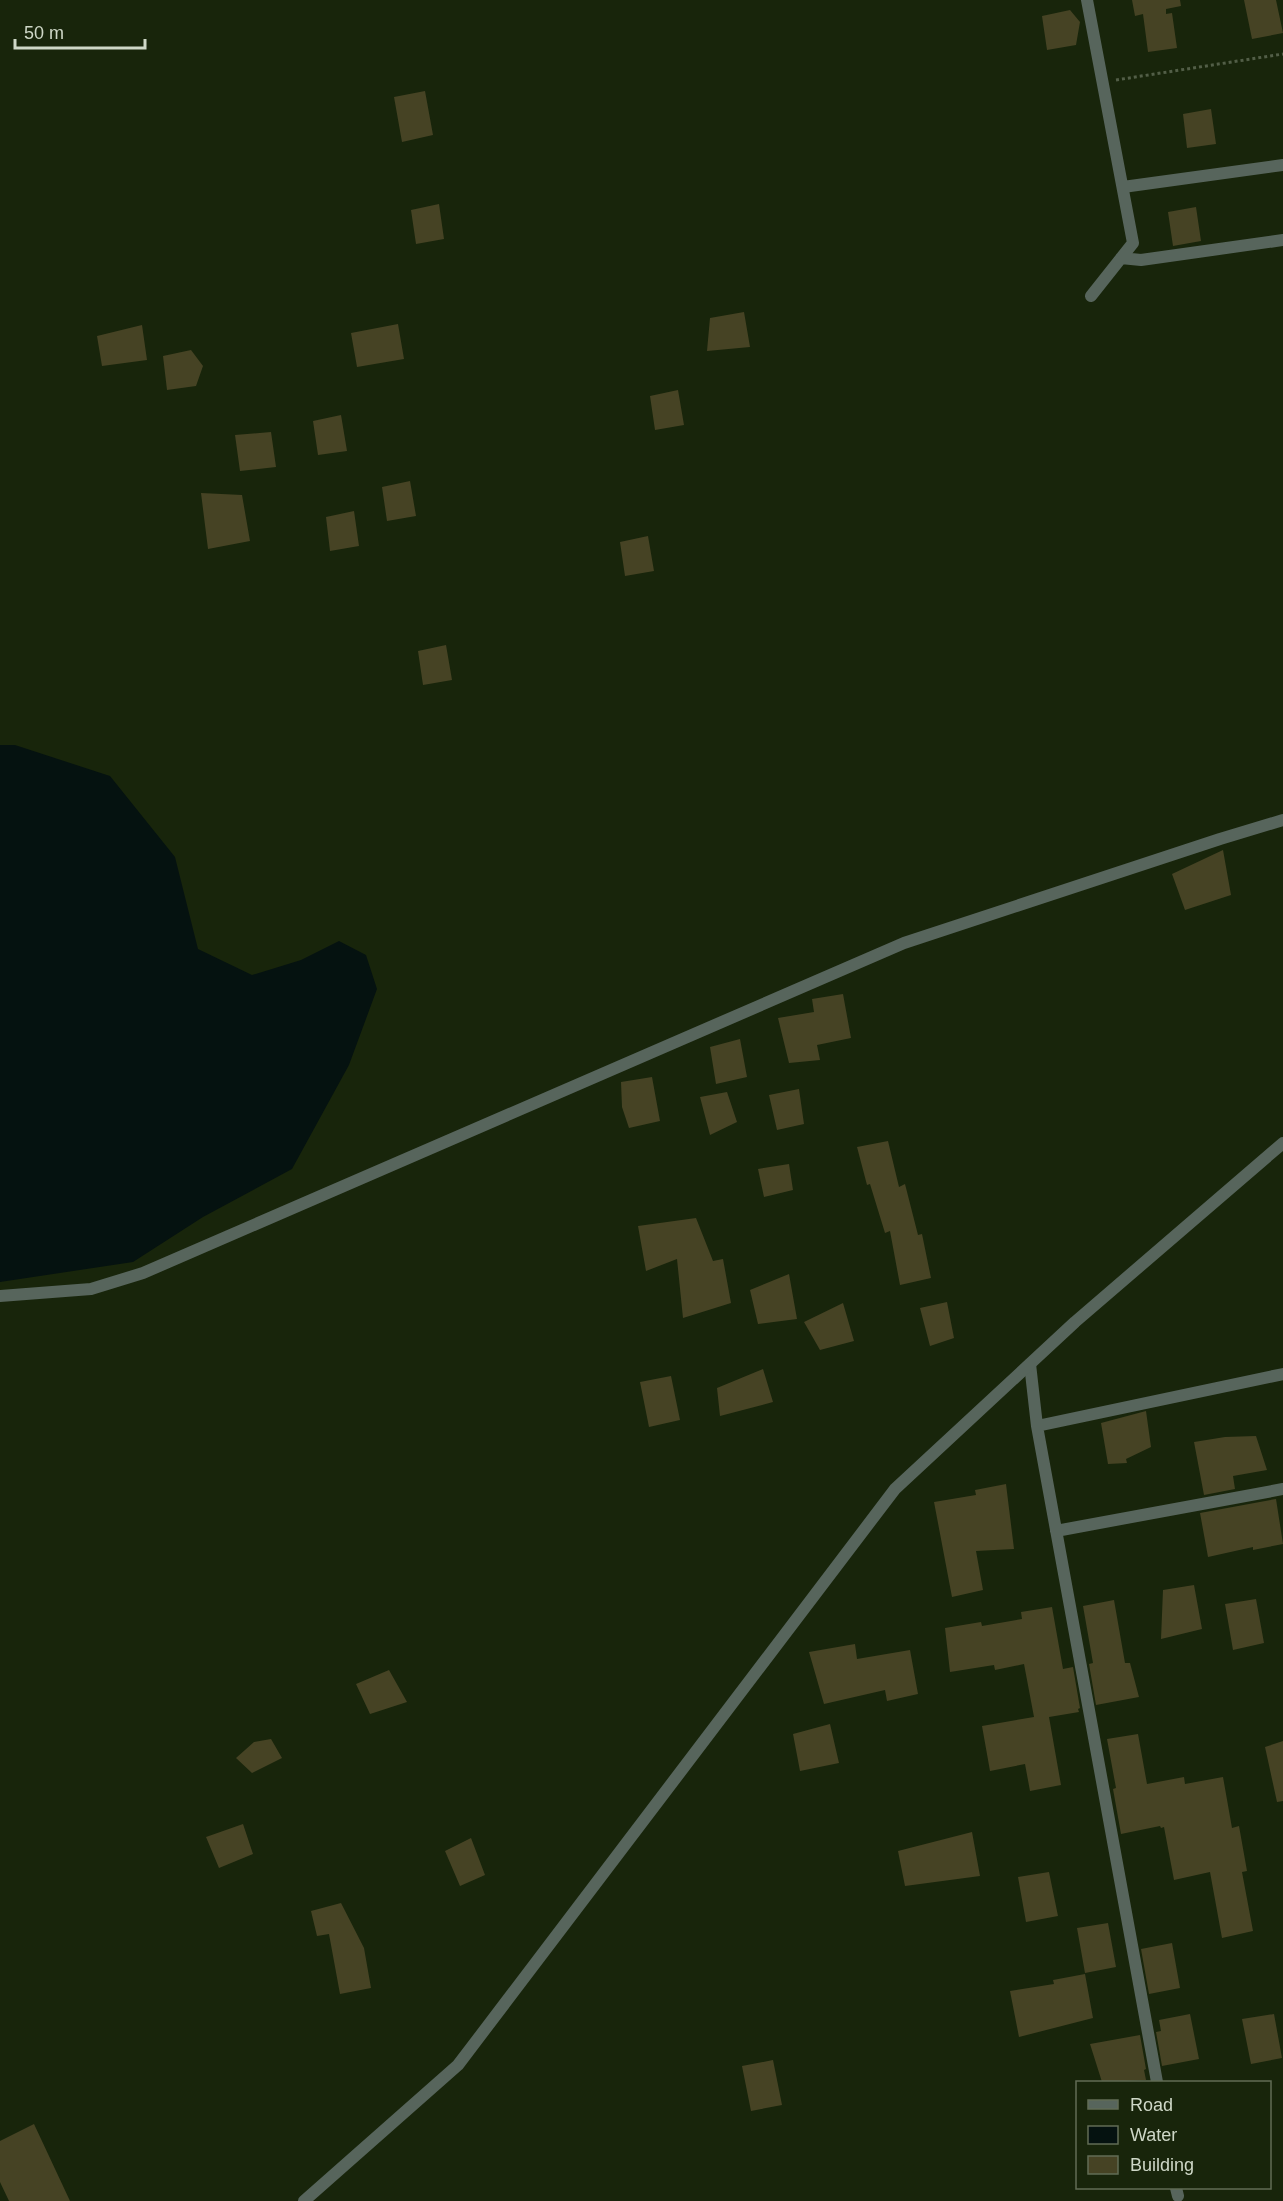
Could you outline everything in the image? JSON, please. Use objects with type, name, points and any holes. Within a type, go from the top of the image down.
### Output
[{"type":"street","points":[[1087,0],[1134,243],[1091,297]]},
{"type":"street","points":[[1123,187],[1283,165]]},
{"type":"street","points":[[1121,258],[1141,260],[1283,240]]},
{"type":"street","points":[[0,1296],[91,1289],[143,1273],[904,943],[1283,820]]},
{"type":"street","points":[[304,2201],[458,2065],[895,1489],[1074,1322],[1283,1143]]},
{"type":"street","points":[[1030,1364],[1037,1426],[1157,2081]]},
{"type":"street","points":[[1037,1426],[1283,1374]]},
{"type":"street","points":[[1056,1531],[1283,1489]]},
{"type":"path","points":[[1103,83],[1283,54]]},
{"type":"water","points":[[0,745],[15,745],[110,776],[175,857],[198,949],[252,975],[301,960],[339,941],[366,955],[377,989],[349,1065],[292,1169],[203,1217],[133,1262],[0,1282]]},
{"type":"building","points":[[1132,0],[1180,0],[1181,6],[1166,9],[1166,14],[1172,13],[1177,48],[1148,52],[1143,14],[1135,16]]},
{"type":"building","points":[[1244,0],[1276,0],[1283,33],[1252,39]]},
{"type":"building","points":[[1070,10],[1080,22],[1076,45],[1047,50],[1042,16]]},
{"type":"building","points":[[425,91],[433,135],[402,142],[394,97]]},
{"type":"building","points":[[1211,109],[1216,144],[1187,148],[1183,114]]},
{"type":"building","points":[[439,204],[444,239],[416,244],[411,210]]},
{"type":"building","points":[[1196,207],[1201,241],[1173,246],[1168,212]]},
{"type":"building","points":[[744,312],[750,347],[707,351],[710,318]]},
{"type":"building","points":[[398,324],[404,359],[357,367],[351,333]]},
{"type":"building","points":[[142,325],[147,360],[102,366],[97,336]]},
{"type":"building","points":[[191,350],[203,366],[196,386],[167,390],[163,356]]},
{"type":"building","points":[[678,390],[684,425],[655,430],[650,396]]},
{"type":"building","points":[[341,415],[347,451],[318,455],[313,421]]},
{"type":"building","points":[[271,432],[276,467],[240,471],[235,435]]},
{"type":"building","points":[[410,481],[416,516],[387,521],[382,487]]},
{"type":"building","points":[[201,493],[242,495],[250,541],[208,549]]},
{"type":"building","points":[[354,511],[359,546],[330,551],[326,517]]},
{"type":"building","points":[[648,536],[654,571],[625,576],[620,542]]},
{"type":"building","points":[[446,645],[452,680],[423,685],[418,651]]},
{"type":"building","points":[[1223,850],[1231,895],[1185,910],[1172,874]]},
{"type":"building","points":[[843,994],[851,1038],[817,1045],[820,1060],[789,1063],[778,1018],[814,1012],[812,999]]},
{"type":"building","points":[[740,1039],[747,1077],[716,1084],[710,1047]]},
{"type":"building","points":[[652,1077],[660,1121],[629,1128],[622,1107],[621,1082]]},
{"type":"building","points":[[799,1089],[804,1124],[777,1130],[769,1095]]},
{"type":"building","points":[[727,1092],[737,1122],[710,1135],[700,1097]]},
{"type":"building","points":[[888,1141],[899,1187],[905,1184],[918,1235],[922,1234],[931,1278],[900,1285],[890,1231],[885,1233],[870,1184],[867,1185],[857,1147]]},
{"type":"building","points":[[789,1164],[793,1190],[764,1197],[758,1169]]},
{"type":"building","points":[[696,1218],[713,1261],[723,1259],[731,1303],[683,1318],[677,1259],[646,1271],[638,1226]]},
{"type":"building","points":[[789,1274],[797,1319],[758,1324],[750,1290]]},
{"type":"building","points":[[947,1302],[954,1338],[930,1346],[920,1308]]},
{"type":"building","points":[[843,1303],[854,1341],[820,1350],[804,1322]]},
{"type":"building","points":[[763,1369],[773,1402],[720,1416],[717,1388]]},
{"type":"building","points":[[671,1376],[680,1420],[649,1427],[640,1382]]},
{"type":"building","points":[[1146,1411],[1151,1447],[1126,1459],[1127,1463],[1108,1464],[1101,1423]]},
{"type":"building","points":[[1256,1436],[1267,1470],[1233,1476],[1235,1489],[1204,1495],[1194,1442],[1225,1437]]},
{"type":"building","points":[[1006,1484],[1014,1549],[976,1551],[983,1590],[952,1597],[934,1502],[976,1495],[975,1490]]},
{"type":"building","points":[[1276,1499],[1283,1544],[1253,1550],[1253,1547],[1208,1557],[1200,1513]]},
{"type":"building","points":[[1194,1585],[1202,1629],[1161,1639],[1163,1590]]},
{"type":"building","points":[[1256,1599],[1264,1643],[1233,1650],[1225,1604]]},
{"type":"building","points":[[1114,1600],[1125,1663],[1130,1663],[1139,1697],[1096,1705],[1089,1664],[1093,1663],[1083,1606]]},
{"type":"building","points":[[1052,1607],[1063,1669],[1073,1667],[1080,1708],[1079,1712],[1049,1717],[1061,1785],[1030,1791],[1025,1764],[990,1771],[982,1726],[1034,1717],[1024,1664],[995,1670],[994,1665],[950,1672],[945,1628],[981,1622],[982,1626],[1022,1619],[1021,1612]]},
{"type":"building","points":[[855,1644],[857,1659],[910,1650],[918,1694],[887,1701],[885,1690],[824,1704],[809,1652]]},
{"type":"building","points":[[389,1670],[407,1702],[370,1714],[356,1684]]},
{"type":"building","points":[[830,1724],[839,1763],[800,1771],[793,1734]]},
{"type":"building","points":[[1138,1734],[1147,1784],[1184,1777],[1185,1784],[1223,1777],[1232,1828],[1239,1826],[1247,1871],[1242,1872],[1253,1931],[1222,1938],[1210,1872],[1174,1880],[1164,1827],[1121,1834],[1107,1739]]},
{"type":"building","points":[[271,1739],[282,1758],[252,1773],[236,1758],[254,1742]]},
{"type":"building","points":[[1283,1741],[1283,1801],[1277,1802],[1265,1747]]},
{"type":"building","points":[[243,1824],[253,1854],[219,1868],[206,1837]]},
{"type":"building","points":[[972,1832],[980,1876],[905,1886],[898,1851]]},
{"type":"building","points":[[471,1838],[485,1875],[460,1886],[445,1851]]},
{"type":"building","points":[[1049,1872],[1058,1916],[1026,1922],[1018,1877]]},
{"type":"building","points":[[341,1903],[364,1948],[371,1988],[340,1994],[329,1934],[317,1936],[311,1911]]},
{"type":"building","points":[[1108,1923],[1116,1967],[1085,1973],[1077,1928]]},
{"type":"building","points":[[1172,1943],[1180,1988],[1149,1994],[1141,1949]]},
{"type":"building","points":[[1085,1974],[1093,2018],[1019,2037],[1010,1991],[1054,1984],[1053,1980]]},
{"type":"building","points":[[1190,2014],[1199,2059],[1162,2066],[1156,2032],[1161,2031],[1159,2020]]},
{"type":"building","points":[[1274,2014],[1282,2058],[1251,2064],[1242,2019]]},
{"type":"building","points":[[1140,2035],[1146,2080],[1102,2081],[1090,2044]]},
{"type":"building","points":[[773,2060],[782,2105],[751,2111],[742,2066]]},
{"type":"building","points":[[34,2124],[70,2201],[9,2201],[0,2182],[0,2141]]}]
